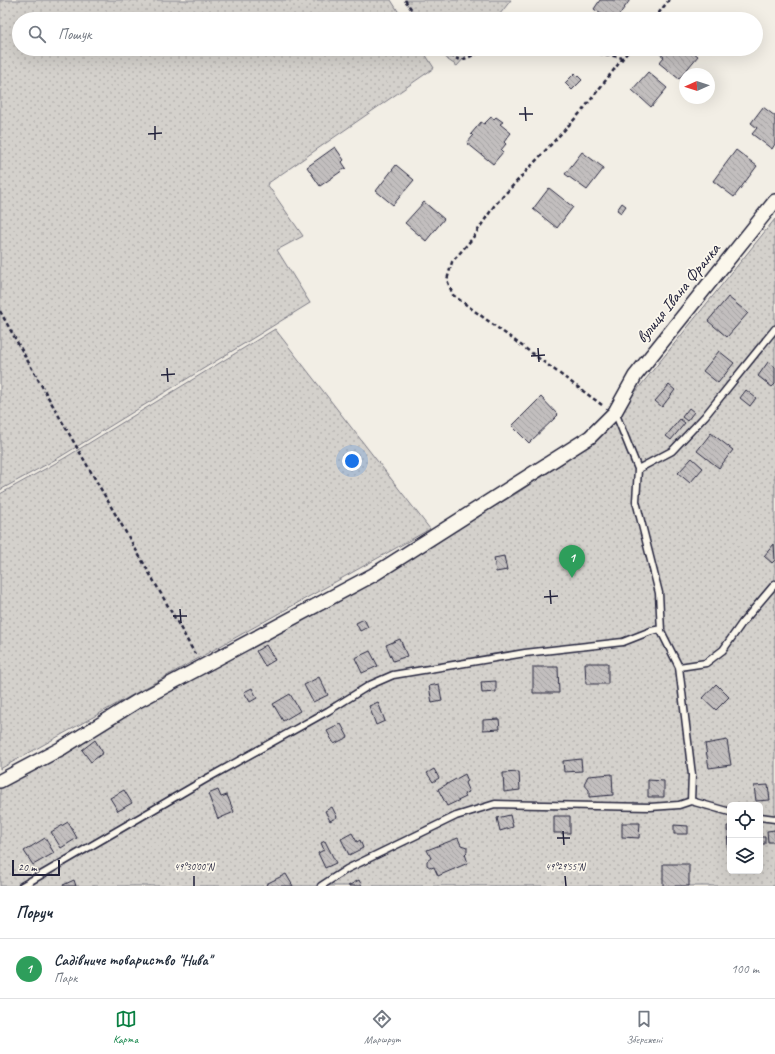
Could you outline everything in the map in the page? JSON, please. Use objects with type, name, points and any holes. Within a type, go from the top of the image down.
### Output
[{"type":"street","name":"вулиця Івана Франка","points":[[0,781],[62,748],[136,702],[373,575],[590,437],[615,412],[635,376],[775,201]]},
{"type":"lane","points":[[638,469],[672,451],[705,416],[775,329]]},
{"type":"lane","points":[[615,412],[638,469],[636,501],[658,594],[661,629],[679,667],[692,775],[691,801]]},
{"type":"lane","points":[[679,667],[706,663],[723,650],[742,623],[775,584]]},
{"type":"lane","points":[[22,886],[206,779],[328,711],[370,685],[393,675],[525,653],[623,642],[651,631],[661,629]]},
{"type":"lane","points":[[321,886],[347,870],[456,816],[495,804],[650,807],[679,805],[691,801],[727,811]]},
{"type":"lane","points":[[763,817],[775,813]]},
{"type":"lane","points":[[763,817],[775,819]]},
{"type":"path","points":[[405,0],[413,12]]},
{"type":"path","points":[[660,12],[669,0]]},
{"type":"path","points":[[452,56],[462,60],[471,56]]},
{"type":"path","points":[[615,412],[599,404],[454,295],[447,280],[452,262],[472,239],[494,206],[582,111],[623,58],[616,56]]},
{"type":"path","points":[[0,311],[54,409],[128,534],[202,667]]},
{"type":"shaded area","points":[[0,0],[391,0],[399,12],[12,12],[12,56],[426,56],[434,68],[267,184],[303,236],[277,250],[310,303],[60,457],[0,490]]},
{"type":"shaded area","points":[[404,0],[511,0],[502,12],[413,12]]},
{"type":"shaded area","points":[[445,56],[466,56],[457,66]]},
{"type":"shaded area","points":[[775,219],[775,886],[0,886],[0,785],[225,661],[514,495],[595,442]]},
{"type":"shaded area","points":[[275,329],[430,529],[0,769],[0,494],[63,459]]},
{"type":"building","points":[[600,0],[630,0],[621,12],[598,12],[594,9]]},
{"type":"building","points":[[663,56],[698,56],[688,68],[679,68],[679,79],[659,63],[664,57]]},
{"type":"building","points":[[648,72],[667,88],[651,107],[632,90]]},
{"type":"building","points":[[575,73],[582,80],[572,90],[565,83]]},
{"type":"building","points":[[763,107],[775,116],[775,144],[772,149],[752,134],[757,128],[751,123]]},
{"type":"building","points":[[491,117],[494,119],[496,117],[503,122],[500,124],[511,133],[504,142],[506,144],[501,150],[503,152],[493,164],[467,143],[473,136],[471,134],[481,122],[484,124]]},
{"type":"building","points":[[335,147],[344,160],[342,162],[346,168],[320,186],[307,167]]},
{"type":"building","points":[[736,150],[757,166],[734,197],[713,181]]},
{"type":"building","points":[[582,152],[604,168],[587,190],[565,174]]},
{"type":"building","points":[[396,165],[414,180],[393,205],[376,191]]},
{"type":"building","points":[[549,188],[573,207],[557,228],[533,209]]},
{"type":"building","points":[[424,202],[444,219],[426,241],[405,223]]},
{"type":"building","points":[[622,203],[626,206],[621,213],[617,210]]},
{"type":"building","points":[[728,297],[748,313],[727,337],[708,321]]},
{"type":"building","points":[[719,351],[734,363],[718,383],[703,371]]},
{"type":"building","points":[[768,362],[775,367],[775,384],[772,387],[758,376]]},
{"type":"building","points":[[669,385],[675,390],[662,407],[655,401]]},
{"type":"building","points":[[746,390],[756,398],[750,406],[740,398]]},
{"type":"building","points":[[541,397],[558,415],[529,443],[512,426]]},
{"type":"building","points":[[689,408],[694,412],[687,421],[682,417]]},
{"type":"building","points":[[680,419],[685,423],[671,440],[666,436]]},
{"type":"building","points":[[711,433],[733,450],[719,468],[697,451]]},
{"type":"building","points":[[692,458],[703,468],[690,483],[678,473]]},
{"type":"building","points":[[774,544],[775,560],[772,563],[764,556]]},
{"type":"building","points":[[504,556],[507,570],[496,572],[494,558]]},
{"type":"building","points":[[364,619],[368,627],[360,631],[356,623]]},
{"type":"building","points":[[400,639],[407,656],[393,661],[386,645]]},
{"type":"building","points":[[266,645],[275,660],[265,666],[256,651]]},
{"type":"building","points":[[370,651],[378,666],[362,673],[355,658]]},
{"type":"building","points":[[585,663],[608,663],[608,684],[586,684]]},
{"type":"building","points":[[533,667],[558,667],[559,693],[533,693]]},
{"type":"building","points":[[319,677],[328,695],[313,702],[304,685]]},
{"type":"building","points":[[496,681],[496,692],[482,693],[481,682]]},
{"type":"building","points":[[439,684],[442,701],[432,703],[429,686]]},
{"type":"building","points":[[716,684],[729,697],[716,710],[703,698]]},
{"type":"building","points":[[252,688],[257,698],[250,702],[244,692]]},
{"type":"building","points":[[290,694],[300,711],[283,721],[273,704]]},
{"type":"building","points":[[378,702],[385,721],[376,725],[369,706]]},
{"type":"building","points":[[499,719],[500,729],[483,730],[483,720]]},
{"type":"building","points":[[341,724],[348,737],[334,744],[327,731]]},
{"type":"building","points":[[95,740],[103,753],[91,762],[82,750]]},
{"type":"building","points":[[727,740],[731,765],[709,768],[705,744]]},
{"type":"building","points":[[581,759],[582,771],[564,772],[563,761]]},
{"type":"building","points":[[434,769],[439,778],[433,782],[427,773]]},
{"type":"building","points":[[519,772],[520,790],[504,792],[503,773]]},
{"type":"building","points":[[465,774],[468,781],[465,783],[469,792],[464,794],[466,797],[447,806],[438,789]]},
{"type":"building","points":[[612,774],[613,795],[589,797],[589,790],[584,784],[588,776]]},
{"type":"building","points":[[648,780],[664,781],[664,797],[648,797]]},
{"type":"building","points":[[768,785],[770,800],[756,801],[754,786]]},
{"type":"building","points":[[124,790],[132,803],[118,811],[110,798]]},
{"type":"building","points":[[218,790],[221,797],[227,795],[234,812],[218,819],[208,794]]},
{"type":"building","points":[[332,807],[337,817],[330,821],[325,811]]},
{"type":"building","points":[[510,815],[513,827],[500,831],[497,818]]},
{"type":"building","points":[[554,816],[570,816],[570,833],[554,833]]},
{"type":"building","points":[[68,822],[77,838],[61,848],[51,832]]},
{"type":"building","points":[[622,823],[640,823],[639,838],[622,837]]},
{"type":"building","points":[[674,825],[688,826],[688,834],[674,834]]},
{"type":"building","points":[[775,830],[775,842],[768,842],[767,831]]},
{"type":"building","points":[[352,833],[357,842],[360,840],[363,848],[349,855],[341,839]]},
{"type":"building","points":[[763,837],[765,837],[765,844],[763,844]]},
{"type":"building","points":[[45,838],[54,853],[33,865],[24,851]]},
{"type":"building","points":[[458,838],[461,845],[467,847],[467,852],[465,854],[468,863],[438,876],[434,867],[431,868],[427,865],[427,861],[431,858],[427,850]]},
{"type":"building","points":[[325,841],[336,863],[325,868],[318,853],[324,850],[321,843]]},
{"type":"building","points":[[663,864],[689,864],[689,886],[663,886]]},
{"type":"building","points":[[286,874],[293,886],[267,886],[266,884]]},
{"type":"building","points":[[74,880],[76,886],[63,885]]},
{"type":"building","points":[[359,880],[362,886],[348,886]]},
{"type":"place","name":"Садівниче товариство \"Нива\"","points":[[572,578]]}]
